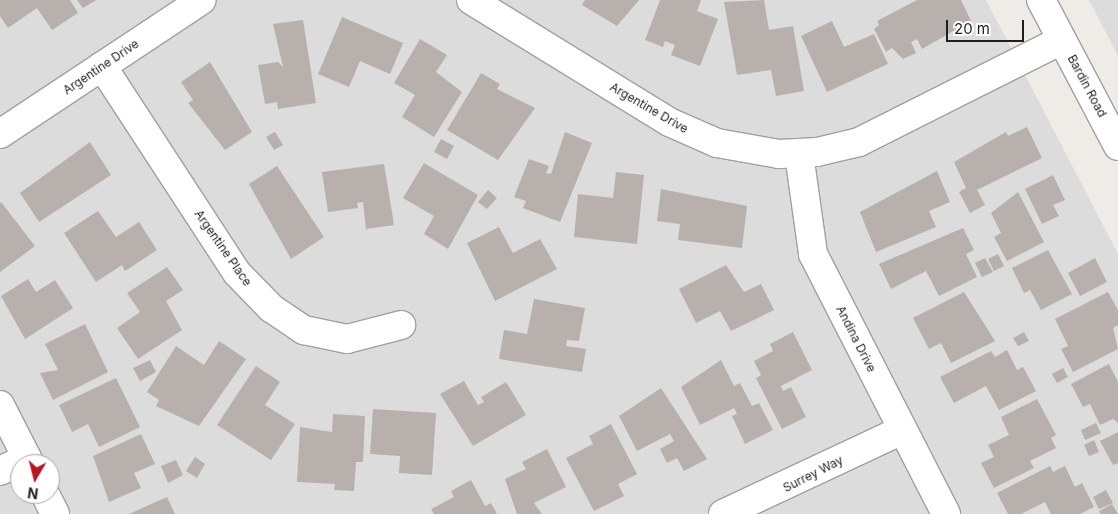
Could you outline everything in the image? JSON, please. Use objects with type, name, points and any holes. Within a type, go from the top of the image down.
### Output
[{"type":"street","name":"Argentine Drive","points":[[0,134],[202,0]]},
{"type":"street","name":"Argentine Drive","points":[[471,0],[505,9],[693,133],[737,149],[799,154],[836,148],[882,133],[1062,40]]},
{"type":"street","name":"Bardin Road","points":[[1041,0],[1118,146]]},
{"type":"street","name":"Argentine Place","points":[[102,66],[237,273],[272,308],[304,330],[347,339],[401,324]]},
{"type":"street","name":"Andina Drive","points":[[799,154],[813,254],[946,514]]},
{"type":"street","points":[[0,404],[25,454]]},
{"type":"street","name":"Surrey Way","points":[[723,514],[902,430]]},
{"type":"shaded area","points":[[0,0],[986,0],[1118,254],[1118,514],[0,514]]},
{"type":"shaded area","points":[[1089,0],[1118,0],[1118,56]]},
{"type":"building","points":[[0,0],[70,0],[78,13],[52,30],[37,8],[8,28],[0,16]]},
{"type":"building","points":[[77,0],[96,0],[83,8]]},
{"type":"building","points":[[585,0],[639,0],[617,26],[582,5]]},
{"type":"building","points":[[660,0],[701,0],[697,11],[718,19],[700,66],[671,55],[675,45],[665,41],[663,47],[645,40]]},
{"type":"building","points":[[764,0],[769,30],[793,26],[804,91],[776,96],[771,70],[737,75],[724,2]]},
{"type":"building","points":[[917,0],[961,0],[971,21],[922,49],[917,39],[911,42],[916,53],[903,59],[892,48],[886,52],[874,29],[879,25],[877,21]]},
{"type":"building","points":[[342,17],[403,43],[390,74],[360,61],[349,87],[318,74]]},
{"type":"building","points":[[303,20],[316,103],[278,109],[277,102],[265,104],[258,65],[278,62],[283,67],[273,24]]},
{"type":"building","points":[[832,21],[844,47],[874,34],[888,64],[827,92],[801,36]]},
{"type":"building","points":[[420,39],[447,55],[436,72],[462,92],[434,137],[402,117],[415,95],[394,83]]},
{"type":"building","points":[[210,62],[252,132],[225,150],[188,103],[193,100],[181,82]]},
{"type":"building","points":[[481,73],[500,84],[497,89],[535,108],[498,160],[447,130]]},
{"type":"building","points":[[1027,127],[1042,158],[977,190],[985,205],[970,213],[959,192],[966,188],[954,162],[1006,132],[1008,136]]},
{"type":"building","points":[[275,132],[283,145],[274,150],[266,137]]},
{"type":"building","points":[[565,132],[592,143],[560,222],[523,208],[526,201],[514,197],[529,159],[549,166],[546,173],[551,174]]},
{"type":"building","points":[[441,139],[454,146],[447,159],[434,152]]},
{"type":"building","points":[[90,142],[111,175],[39,222],[20,193]]},
{"type":"building","points":[[424,163],[478,195],[448,249],[424,234],[434,216],[403,198]]},
{"type":"building","points":[[384,164],[394,225],[366,229],[363,202],[357,203],[358,208],[328,212],[322,172]]},
{"type":"building","points":[[277,166],[324,237],[291,259],[249,184]]},
{"type":"building","points":[[937,171],[950,202],[929,211],[936,227],[876,252],[860,212]]},
{"type":"building","points":[[616,172],[644,175],[637,244],[574,237],[578,194],[613,198]]},
{"type":"building","points":[[1053,175],[1065,200],[1053,205],[1059,216],[1042,224],[1025,189]]},
{"type":"building","points":[[661,189],[747,206],[742,248],[678,240],[680,224],[657,221]]},
{"type":"building","points":[[488,190],[497,198],[487,209],[478,202]]},
{"type":"building","points":[[1018,192],[1044,242],[1007,261],[994,237],[1001,233],[991,213]]},
{"type":"building","points":[[0,203],[35,246],[0,272]]},
{"type":"building","points":[[98,211],[116,237],[139,222],[157,250],[125,271],[122,265],[96,282],[64,233]]},
{"type":"building","points":[[499,227],[513,253],[540,239],[557,269],[495,301],[467,243]]},
{"type":"building","points":[[963,228],[974,250],[966,254],[977,277],[939,296],[926,271],[891,289],[879,264]]},
{"type":"building","points":[[1048,250],[1072,294],[1041,310],[1030,290],[1024,293],[1012,268]]},
{"type":"building","points":[[998,254],[1004,266],[994,271],[988,259]]},
{"type":"building","points":[[985,258],[993,272],[982,277],[975,263]]},
{"type":"building","points":[[1095,258],[1107,282],[1080,296],[1068,273]]},
{"type":"building","points":[[726,265],[744,292],[761,284],[774,310],[731,331],[720,311],[696,323],[679,289]]},
{"type":"building","points":[[167,267],[183,290],[166,301],[182,330],[138,359],[117,328],[140,312],[127,293]]},
{"type":"building","points":[[28,279],[36,292],[55,280],[73,308],[25,339],[1,296]]},
{"type":"building","points":[[964,292],[995,341],[951,363],[941,343],[929,349],[913,318]]},
{"type":"building","points":[[1108,292],[1118,310],[1118,325],[1113,328],[1118,349],[1073,372],[1061,349],[1068,346],[1055,319]]},
{"type":"building","points":[[534,299],[585,308],[579,341],[567,340],[566,346],[586,349],[582,372],[499,359],[504,330],[527,334]]},
{"type":"building","points":[[85,324],[108,372],[53,400],[40,373],[58,370],[45,344]]},
{"type":"building","points":[[793,332],[812,370],[781,386],[783,391],[791,387],[806,417],[782,429],[756,378],[761,375],[754,361],[773,351],[770,344]]},
{"type":"building","points":[[1024,332],[1029,341],[1018,346],[1013,338]]},
{"type":"building","points":[[219,341],[246,359],[199,426],[156,406],[159,400],[147,392],[176,346],[204,365]]},
{"type":"building","points":[[1007,350],[1017,370],[1023,367],[1036,391],[999,410],[986,386],[954,403],[940,377],[991,351],[995,357]]},
{"type":"building","points":[[150,360],[156,372],[140,381],[133,368]]},
{"type":"building","points":[[721,360],[734,386],[740,383],[752,406],[759,403],[773,430],[745,444],[732,416],[737,414],[734,408],[700,425],[681,387]]},
{"type":"building","points":[[1109,364],[1118,382],[1118,423],[1113,419],[1100,425],[1090,404],[1083,407],[1071,384]]},
{"type":"building","points":[[256,366],[280,382],[265,405],[295,424],[271,460],[217,425]]},
{"type":"building","points":[[1063,368],[1068,377],[1057,383],[1052,374]]},
{"type":"building","points":[[116,378],[140,427],[99,447],[88,424],[72,432],[59,405]]},
{"type":"building","points":[[464,381],[478,405],[484,402],[481,397],[506,382],[526,415],[473,446],[440,394]]},
{"type":"building","points":[[661,388],[707,459],[684,471],[677,458],[667,463],[660,449],[674,441],[670,434],[637,451],[619,416]]},
{"type":"building","points":[[1037,399],[1056,435],[1051,438],[1056,448],[1030,461],[1034,468],[994,488],[981,463],[994,457],[988,445],[1009,435],[1001,417]]},
{"type":"building","points":[[373,409],[436,413],[432,475],[399,473],[400,456],[370,454]]},
{"type":"building","points":[[333,414],[365,416],[363,462],[356,462],[354,491],[334,490],[335,484],[297,482],[300,427],[332,432]]},
{"type":"building","points":[[1096,423],[1101,433],[1085,440],[1081,430]]},
{"type":"building","points":[[611,424],[637,474],[618,484],[624,496],[594,511],[566,458],[593,444],[589,436]]},
{"type":"building","points":[[1118,432],[1118,463],[1113,465],[1100,441]]},
{"type":"building","points":[[141,434],[155,464],[134,473],[141,488],[109,502],[93,456]]},
{"type":"building","points":[[1094,440],[1099,452],[1089,456],[1084,445]]},
{"type":"building","points":[[547,449],[566,487],[534,503],[542,514],[517,514],[505,479],[526,469],[522,462]]},
{"type":"building","points":[[195,457],[205,464],[197,478],[186,471]]},
{"type":"building","points":[[176,460],[183,475],[168,483],[161,466]]},
{"type":"building","points":[[1050,466],[1053,472],[1065,466],[1075,487],[1082,483],[1094,507],[1080,514],[1051,514],[1045,502],[1021,514],[1008,514],[997,493]]},
{"type":"building","points":[[471,480],[485,506],[491,503],[497,514],[434,514],[431,509],[454,497],[451,491]]},
{"type":"building","points":[[1106,490],[1113,503],[1099,509],[1093,497]]},
{"type":"building","points":[[167,497],[175,514],[129,514]]},
{"type":"building","points":[[1112,504],[1118,514],[1101,514],[1099,511]]}]
